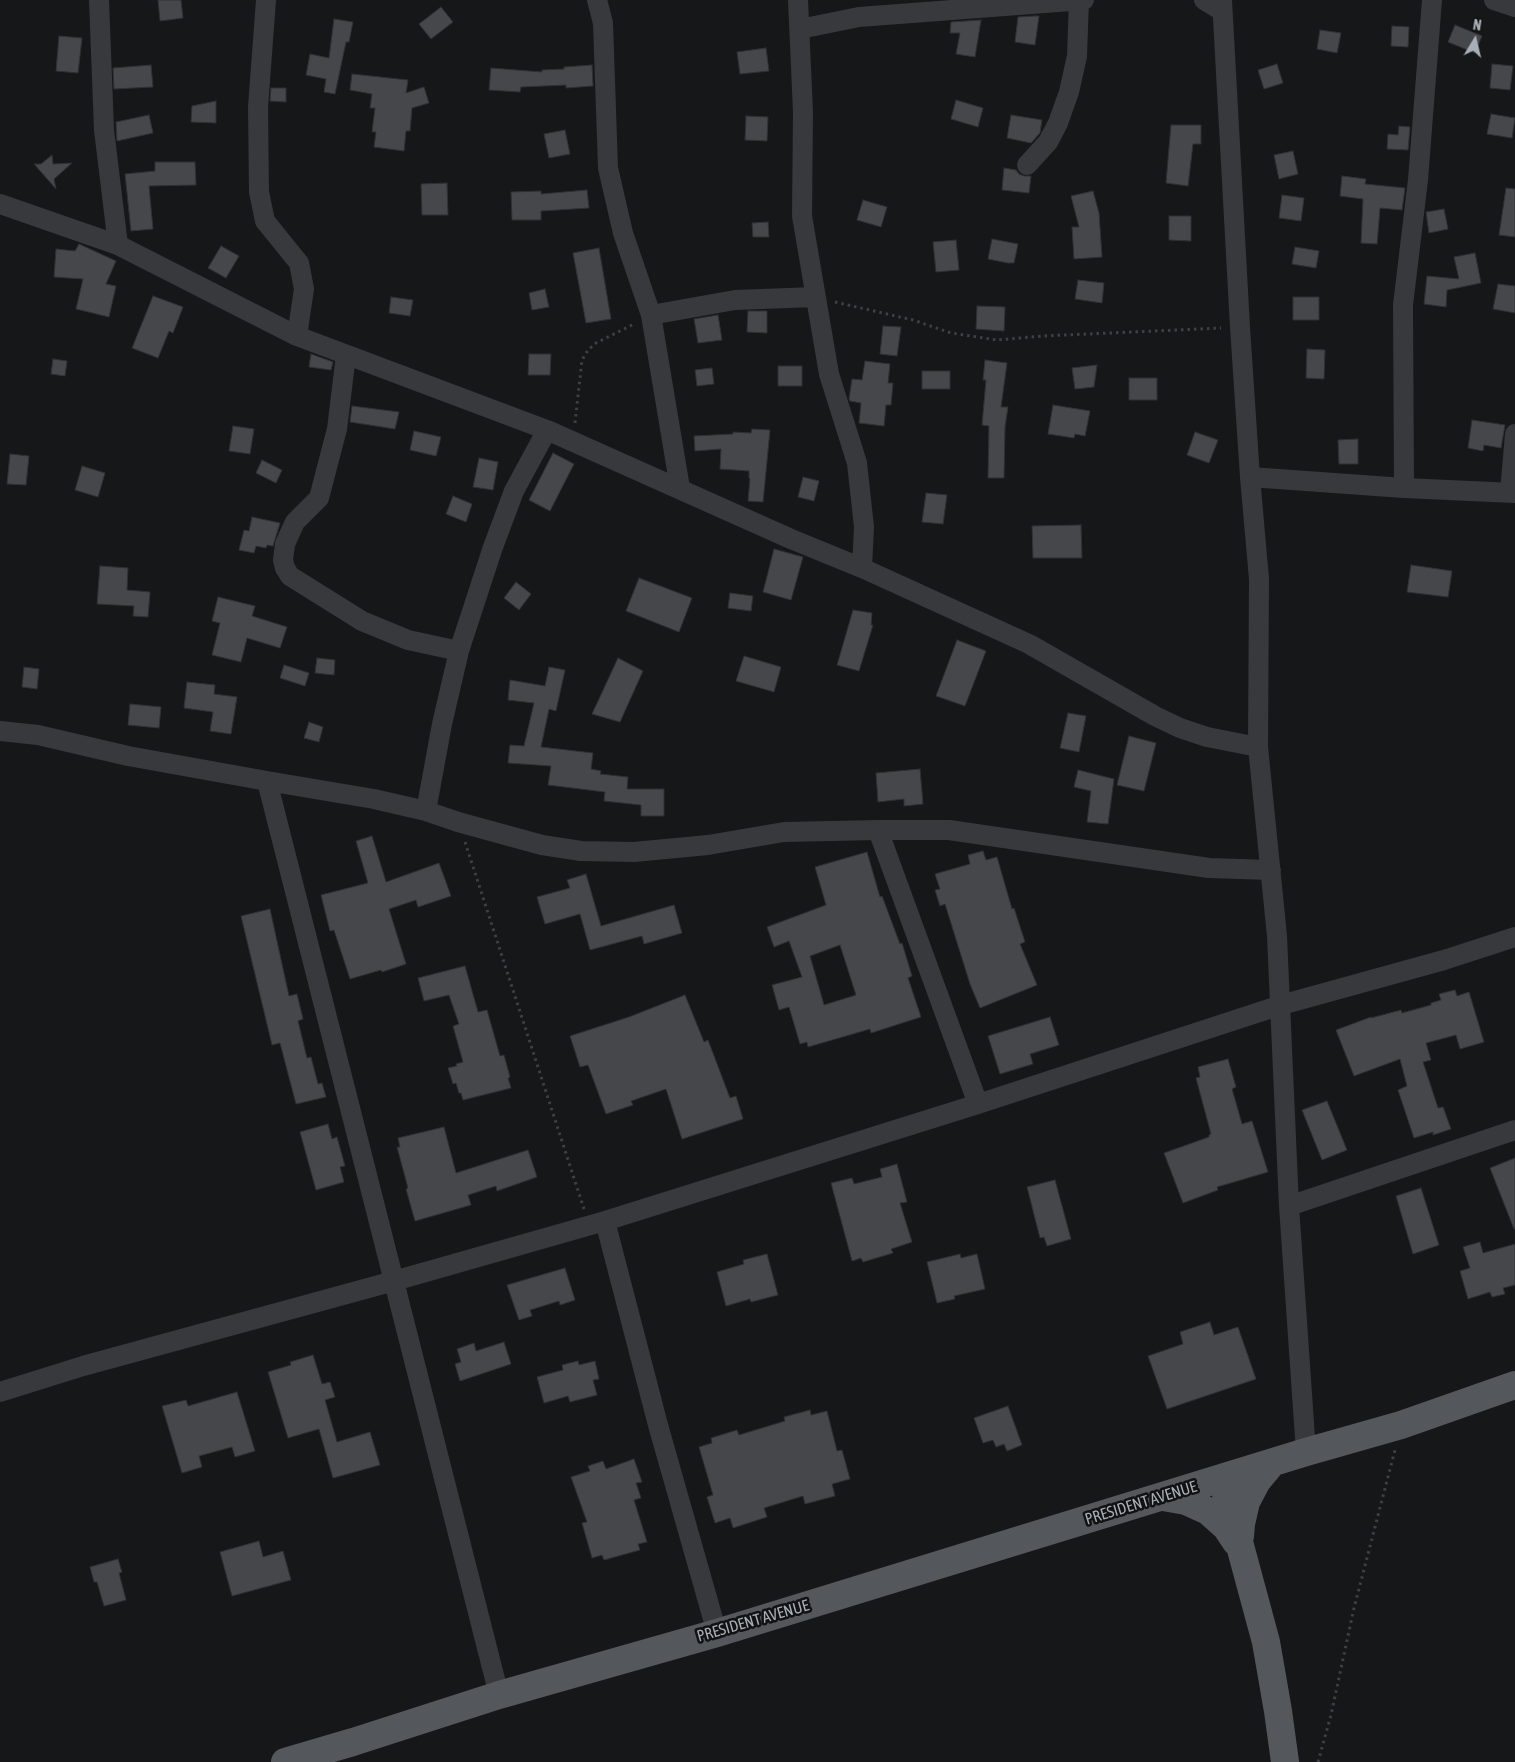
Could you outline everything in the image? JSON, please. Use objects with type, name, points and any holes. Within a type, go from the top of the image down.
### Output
[{"type":"main road","name":"PRESIDENT AVENUE","points":[[285,1762],[354,1742],[499,1695],[717,1633],[1306,1452],[1402,1425],[1515,1386]]},
{"type":"main road","points":[[1240,1547],[1241,1524],[1246,1502],[1257,1481],[1272,1463]]},
{"type":"main road","points":[[1222,1479],[1266,1642],[1285,1762]]},
{"type":"main road","points":[[1162,1497],[1186,1501],[1208,1511],[1226,1527],[1240,1547]]},
{"type":"street","points":[[99,0],[104,130],[118,245]]},
{"type":"street","points":[[266,0],[258,107],[259,192],[264,221],[299,264],[304,289],[297,336]]},
{"type":"street","points":[[597,0],[603,23],[608,168],[623,233],[651,315],[680,488]]},
{"type":"street","points":[[798,0],[803,122],[802,216],[829,374],[857,463],[864,527],[862,568]]},
{"type":"street","points":[[1027,165],[1048,142],[1058,123],[1069,92],[1076,56],[1079,0]]},
{"type":"street","points":[[800,29],[869,16],[1084,0]]},
{"type":"street","points":[[1204,0],[1222,5],[1240,327],[1259,579],[1258,747],[1277,936],[1290,1206],[1306,1452]]},
{"type":"street","points":[[1404,488],[1403,305],[1418,180],[1432,0]]},
{"type":"street","points":[[0,204],[118,245],[297,336],[547,430],[791,539],[862,568],[1029,644],[1155,716],[1180,728],[1207,737],[1258,747]]},
{"type":"street","points":[[651,315],[735,300],[815,297]]},
{"type":"street","points":[[346,356],[336,429],[319,498],[294,522],[285,544],[283,560],[285,568],[290,576],[362,621],[408,640],[459,652]]},
{"type":"street","points":[[426,811],[444,716],[459,652],[493,547],[514,491],[547,430]]},
{"type":"street","points":[[1250,476],[1404,488],[1513,492],[1515,434]]},
{"type":"street","points":[[0,731],[38,736],[128,756],[374,799],[426,811],[458,822],[542,845],[581,851],[634,852],[708,845],[784,832],[949,830],[1209,868],[1271,870]]},
{"type":"street","points":[[267,780],[499,1695]]},
{"type":"street","points":[[878,830],[978,1104]]},
{"type":"street","points":[[0,1392],[83,1366],[394,1282],[597,1223],[978,1104],[1281,1006],[1444,960],[1515,937]]},
{"type":"street","points":[[1290,1206],[1515,1130]]},
{"type":"street","points":[[597,1223],[656,1416],[717,1633]]},
{"type":"path","points":[[815,297],[913,320],[951,334],[997,340],[1043,336],[1240,327]]},
{"type":"path","points":[[572,441],[582,360],[585,355],[596,343],[619,333],[651,315]]},
{"type":"path","points":[[458,822],[597,1223]]},
{"type":"path","points":[[1318,1762],[1331,1715],[1354,1608],[1402,1425]]},
{"type":"building","points":[[158,0],[181,0],[183,18],[160,21]]},
{"type":"building","points":[[441,7],[453,22],[431,39],[419,24]]},
{"type":"building","points":[[1039,16],[1035,45],[1015,42],[1018,17]]},
{"type":"building","points":[[334,19],[353,22],[349,42],[346,42],[335,94],[324,92],[326,79],[306,75],[310,54],[329,58]]},
{"type":"building","points":[[981,20],[975,57],[956,54],[960,33],[950,33],[951,22]]},
{"type":"building","points":[[1455,25],[1482,36],[1475,53],[1448,42]]},
{"type":"building","points":[[1392,26],[1409,27],[1408,47],[1391,46]]},
{"type":"building","points":[[1320,30],[1341,33],[1337,53],[1317,49]]},
{"type":"building","points":[[59,36],[82,38],[78,73],[56,71]]},
{"type":"building","points":[[766,48],[769,71],[740,74],[737,52]]},
{"type":"building","points":[[1277,64],[1283,83],[1264,89],[1258,70]]},
{"type":"building","points":[[1492,64],[1513,66],[1510,90],[1490,88]]},
{"type":"building","points":[[151,65],[153,87],[114,89],[113,68]]},
{"type":"building","points":[[592,65],[593,86],[566,88],[566,85],[521,87],[520,92],[489,90],[491,68],[542,72],[542,70]]},
{"type":"building","points":[[352,74],[408,80],[406,93],[424,87],[429,103],[412,108],[410,131],[406,131],[404,151],[374,147],[376,132],[372,132],[375,108],[370,108],[372,94],[350,90]]},
{"type":"building","points":[[271,88],[286,88],[286,102],[270,101]]},
{"type":"building","points":[[956,100],[983,108],[978,127],[951,119]]},
{"type":"building","points":[[216,101],[216,123],[191,122],[192,106]]},
{"type":"building","points":[[1491,114],[1515,118],[1512,138],[1487,134]]},
{"type":"building","points":[[149,115],[153,133],[117,141],[116,122]]},
{"type":"building","points":[[1011,115],[1042,120],[1040,133],[1031,143],[1007,138]]},
{"type":"building","points":[[746,116],[768,117],[767,141],[745,140]]},
{"type":"building","points":[[1171,125],[1201,125],[1201,144],[1193,144],[1188,186],[1166,183]]},
{"type":"building","points":[[1399,126],[1410,127],[1408,150],[1387,149],[1388,134],[1398,135]]},
{"type":"building","points":[[565,130],[570,154],[549,158],[544,134]]},
{"type":"building","points":[[1293,151],[1298,174],[1279,179],[1274,155]]},
{"type":"building","points":[[52,155],[53,164],[72,163],[54,179],[56,189],[34,164],[41,164]]},
{"type":"building","points":[[155,162],[195,162],[196,185],[149,186],[153,229],[131,231],[125,174],[155,171]]},
{"type":"building","points":[[1004,168],[1016,170],[1024,176],[1031,176],[1029,193],[1002,190]]},
{"type":"building","points":[[1342,176],[1366,179],[1365,184],[1405,188],[1402,210],[1380,208],[1377,244],[1361,243],[1363,199],[1340,196]]},
{"type":"building","points":[[447,183],[448,215],[422,215],[421,184]]},
{"type":"building","points":[[1506,188],[1515,189],[1515,237],[1499,235]]},
{"type":"building","points":[[587,190],[589,208],[541,211],[541,220],[512,220],[511,192],[541,191],[541,194]]},
{"type":"building","points":[[1093,191],[1099,213],[1102,257],[1074,259],[1072,227],[1079,227],[1071,196]]},
{"type":"building","points":[[1282,195],[1304,198],[1301,221],[1279,218]]},
{"type":"building","points":[[863,200],[887,207],[881,227],[857,220]]},
{"type":"building","points":[[1444,209],[1448,229],[1429,233],[1426,212]]},
{"type":"building","points":[[1169,216],[1191,216],[1191,241],[1169,240]]},
{"type":"building","points":[[768,222],[769,237],[753,237],[752,223]]},
{"type":"building","points":[[992,239],[1018,244],[1014,263],[988,259]]},
{"type":"building","points":[[956,240],[959,270],[936,272],[933,242]]},
{"type":"building","points":[[79,244],[116,261],[106,284],[116,286],[109,317],[76,309],[83,279],[54,277],[56,249],[75,251]]},
{"type":"building","points":[[221,246],[239,256],[226,278],[208,268]]},
{"type":"building","points":[[1295,247],[1319,251],[1316,268],[1292,264]]},
{"type":"building","points":[[599,248],[611,319],[586,323],[573,253]]},
{"type":"building","points":[[1475,253],[1481,283],[1447,290],[1446,307],[1424,304],[1427,276],[1459,279],[1454,257]]},
{"type":"building","points":[[1078,280],[1104,283],[1102,303],[1075,299]]},
{"type":"building","points":[[1498,284],[1515,286],[1515,313],[1493,309]]},
{"type":"building","points":[[545,289],[549,307],[532,310],[529,293]]},
{"type":"building","points":[[153,296],[183,307],[173,333],[169,331],[158,358],[132,348]]},
{"type":"building","points":[[391,297],[413,300],[410,316],[389,313]]},
{"type":"building","points":[[1293,297],[1319,297],[1319,320],[1293,320]]},
{"type":"building","points":[[977,306],[1005,307],[1004,331],[976,329]]},
{"type":"building","points":[[748,311],[767,311],[767,333],[747,332]]},
{"type":"building","points":[[718,315],[722,340],[698,343],[694,319]]},
{"type":"building","points":[[883,326],[901,327],[897,356],[880,354]]},
{"type":"building","points":[[1307,349],[1325,350],[1324,379],[1306,378]]},
{"type":"building","points":[[311,354],[333,362],[331,370],[309,367]]},
{"type":"building","points":[[529,354],[551,354],[550,375],[528,375]]},
{"type":"building","points":[[53,359],[67,361],[65,376],[51,374]]},
{"type":"building","points":[[985,360],[1007,363],[1001,407],[1008,407],[1005,427],[1004,478],[988,478],[989,426],[982,425],[986,380],[983,380]]},
{"type":"building","points":[[865,361],[890,364],[888,383],[893,383],[891,405],[886,405],[884,426],[859,423],[861,403],[850,401],[849,399],[852,379],[862,380]]},
{"type":"building","points":[[1097,365],[1094,387],[1075,389],[1072,368]]},
{"type":"building","points":[[778,366],[802,366],[802,386],[778,386]]},
{"type":"building","points":[[712,368],[714,384],[697,386],[695,370]]},
{"type":"building","points":[[922,371],[950,371],[950,389],[922,389]]},
{"type":"building","points":[[1129,378],[1157,378],[1157,400],[1129,400]]},
{"type":"building","points":[[1053,405],[1090,411],[1085,436],[1075,434],[1074,438],[1048,434]]},
{"type":"building","points":[[352,406],[399,412],[395,429],[350,422]]},
{"type":"building","points":[[1472,420],[1505,425],[1501,448],[1484,445],[1483,451],[1468,448]]},
{"type":"building","points":[[233,426],[254,429],[250,454],[229,451]]},
{"type":"building","points":[[752,429],[770,430],[763,502],[748,501],[749,471],[720,469],[721,449],[695,451],[694,436],[733,434],[733,432],[751,433]]},
{"type":"building","points":[[414,431],[441,437],[436,456],[410,450]]},
{"type":"building","points":[[1195,432],[1218,440],[1209,463],[1187,455]]},
{"type":"building","points":[[1358,439],[1358,464],[1339,464],[1338,440]]},
{"type":"building","points":[[553,453],[574,464],[550,511],[529,500]]},
{"type":"building","points":[[10,454],[29,456],[26,485],[7,484]]},
{"type":"building","points":[[479,458],[498,462],[493,490],[473,487]]},
{"type":"building","points":[[262,460],[282,470],[276,483],[256,473]]},
{"type":"building","points":[[82,466],[105,473],[98,497],[75,490]]},
{"type":"building","points":[[803,477],[819,481],[814,501],[798,497]]},
{"type":"building","points":[[926,493],[947,495],[943,524],[922,522]]},
{"type":"building","points":[[453,496],[472,504],[466,522],[446,514]]},
{"type":"building","points":[[252,517],[280,523],[273,546],[267,545],[266,548],[256,546],[254,553],[239,550],[244,530],[249,531]]},
{"type":"building","points":[[1081,525],[1082,558],[1033,558],[1032,526]]},
{"type":"building","points":[[774,549],[803,557],[791,600],[763,592]]},
{"type":"building","points":[[1411,565],[1452,571],[1448,597],[1407,592]]},
{"type":"building","points":[[100,566],[128,568],[127,590],[150,592],[148,617],[133,616],[134,606],[97,604]]},
{"type":"building","points":[[639,578],[692,598],[679,632],[626,611]]},
{"type":"building","points":[[516,582],[531,594],[519,610],[504,598]]},
{"type":"building","points":[[730,593],[753,596],[751,611],[728,608]]},
{"type":"building","points":[[218,597],[255,606],[252,616],[287,627],[280,648],[247,638],[241,662],[212,655],[220,623],[212,621]]},
{"type":"building","points":[[853,610],[872,613],[871,625],[873,625],[859,671],[837,665]]},
{"type":"building","points":[[957,640],[986,651],[965,706],[936,696]]},
{"type":"building","points":[[744,656],[781,667],[774,692],[736,681]]},
{"type":"building","points":[[317,658],[335,660],[334,675],[315,673]]},
{"type":"building","points":[[618,658],[643,671],[620,722],[592,714]]},
{"type":"building","points":[[284,665],[309,673],[305,686],[280,678]]},
{"type":"building","points":[[24,667],[39,669],[37,689],[22,687]]},
{"type":"building","points":[[549,667],[565,670],[556,711],[549,709],[541,747],[593,753],[591,769],[601,771],[600,774],[628,777],[627,789],[664,789],[664,816],[641,816],[641,805],[604,801],[605,792],[548,785],[551,766],[508,763],[510,745],[524,746],[534,703],[508,700],[510,680],[545,686]]},
{"type":"building","points":[[187,682],[215,685],[214,694],[237,697],[231,734],[210,731],[213,712],[184,708]]},
{"type":"building","points":[[130,704],[161,707],[159,728],[128,725]]},
{"type":"building","points":[[1068,713],[1086,716],[1079,752],[1060,748]]},
{"type":"building","points":[[309,722],[323,727],[319,742],[304,738]]},
{"type":"building","points":[[1129,736],[1156,743],[1144,791],[1117,785]]},
{"type":"building","points":[[920,769],[923,804],[904,806],[904,799],[878,802],[876,773]]},
{"type":"building","points":[[1078,770],[1114,779],[1108,824],[1087,822],[1091,791],[1074,787]]},
{"type":"building","points":[[372,836],[386,882],[439,863],[451,896],[418,907],[416,900],[389,909],[406,964],[382,972],[381,970],[350,979],[334,930],[330,931],[321,895],[368,883],[356,841]]},
{"type":"building","points":[[983,851],[986,860],[997,857],[1012,909],[1014,908],[1025,942],[1020,944],[1037,985],[980,1008],[970,984],[945,904],[940,906],[935,890],[940,889],[935,874],[970,864],[968,855]]},
{"type":"building","points":[[867,852],[880,897],[882,896],[900,944],[902,943],[912,976],[908,978],[921,1017],[871,1033],[870,1029],[808,1047],[807,1042],[800,1044],[789,1007],[779,1010],[772,985],[802,977],[789,941],[774,947],[767,927],[826,905],[815,867]],"holes":[[[840,945],[856,995],[824,1005],[810,956]]]},
{"type":"building","points":[[586,874],[601,926],[674,905],[682,933],[644,944],[642,936],[590,950],[580,914],[545,924],[537,897],[570,888],[567,880]]},
{"type":"building","points":[[270,909],[289,996],[297,994],[303,1019],[298,1021],[307,1058],[311,1057],[318,1084],[322,1083],[326,1097],[296,1104],[280,1043],[272,1045],[241,916]]},
{"type":"building","points":[[465,966],[478,1012],[487,1010],[500,1056],[504,1055],[511,1088],[463,1100],[456,1083],[453,1084],[448,1068],[463,1062],[453,1026],[459,1024],[449,995],[424,1001],[418,978]]},
{"type":"building","points":[[1455,990],[1457,996],[1469,992],[1484,1042],[1460,1049],[1456,1035],[1426,1043],[1431,1060],[1423,1062],[1438,1108],[1443,1107],[1451,1129],[1433,1135],[1433,1132],[1414,1138],[1398,1090],[1407,1086],[1400,1059],[1354,1076],[1336,1030],[1371,1017],[1401,1010],[1402,1013],[1431,1005],[1431,1003],[1441,1000],[1439,994]]},
{"type":"building","points":[[685,995],[704,1042],[708,1040],[730,1098],[736,1096],[743,1119],[682,1139],[666,1089],[631,1101],[633,1105],[606,1114],[588,1065],[580,1067],[570,1036],[629,1017]]},
{"type":"building","points":[[1050,1017],[1059,1045],[1030,1054],[1033,1064],[1000,1074],[988,1036]]},
{"type":"building","points":[[1228,1059],[1236,1087],[1232,1089],[1242,1124],[1252,1121],[1268,1172],[1217,1187],[1218,1190],[1183,1203],[1164,1153],[1209,1137],[1211,1134],[1196,1078],[1200,1077],[1198,1067]]},
{"type":"building","points":[[1327,1101],[1347,1150],[1322,1160],[1302,1110]]},
{"type":"building","points":[[328,1124],[332,1139],[337,1137],[345,1166],[340,1167],[344,1182],[316,1190],[300,1132]]},
{"type":"building","points":[[444,1127],[456,1173],[528,1150],[537,1177],[497,1191],[496,1186],[468,1195],[471,1205],[415,1221],[397,1147],[400,1147],[398,1138]]},
{"type":"building","points":[[1515,1158],[1515,1229],[1514,1229],[1490,1168]]},
{"type":"building","points":[[897,1164],[907,1202],[900,1203],[912,1242],[891,1249],[893,1253],[863,1262],[861,1258],[852,1261],[831,1183],[852,1178],[854,1184],[882,1177],[880,1169]]},
{"type":"building","points":[[1055,1180],[1071,1239],[1047,1246],[1044,1237],[1040,1238],[1027,1187]]},
{"type":"building","points":[[1421,1188],[1439,1245],[1413,1254],[1396,1196]]},
{"type":"building","points":[[1480,1242],[1483,1253],[1515,1244],[1515,1285],[1503,1288],[1505,1294],[1492,1297],[1490,1292],[1468,1299],[1460,1271],[1470,1268],[1463,1247]]},
{"type":"building","points":[[767,1254],[778,1295],[751,1302],[750,1299],[726,1306],[717,1272],[744,1264],[743,1260]]},
{"type":"building","points":[[960,1254],[961,1258],[977,1254],[985,1289],[954,1296],[955,1299],[937,1303],[927,1262]]},
{"type":"building","points":[[565,1268],[575,1300],[560,1305],[559,1301],[530,1310],[532,1316],[519,1320],[507,1285]]},
{"type":"building","points":[[1210,1322],[1214,1335],[1238,1327],[1256,1379],[1167,1409],[1148,1356],[1183,1344],[1180,1332]]},
{"type":"building","points":[[504,1342],[511,1364],[460,1381],[455,1364],[461,1362],[457,1349],[474,1343],[476,1351]]},
{"type":"building","points":[[313,1355],[322,1384],[330,1382],[335,1397],[325,1400],[337,1442],[370,1432],[380,1465],[333,1478],[319,1429],[288,1438],[268,1372],[291,1365],[290,1362]]},
{"type":"building","points":[[578,1361],[579,1365],[595,1361],[599,1379],[593,1380],[597,1395],[570,1402],[568,1396],[544,1403],[537,1377],[563,1370],[562,1365]]},
{"type":"building","points":[[237,1392],[255,1451],[235,1457],[232,1447],[199,1456],[202,1467],[182,1473],[162,1406],[186,1400],[188,1406]]},
{"type":"building","points":[[1008,1406],[1022,1445],[1007,1451],[1004,1444],[996,1447],[993,1440],[983,1443],[974,1418]]},
{"type":"building","points":[[810,1410],[811,1415],[827,1411],[837,1451],[842,1450],[850,1479],[832,1484],[835,1496],[805,1504],[803,1496],[764,1508],[767,1517],[733,1528],[730,1518],[715,1523],[707,1497],[713,1495],[699,1447],[712,1443],[711,1438],[737,1430],[739,1435],[785,1421],[784,1417]]},
{"type":"building","points":[[634,1459],[642,1482],[636,1483],[641,1498],[634,1500],[647,1542],[638,1544],[640,1550],[604,1560],[602,1555],[592,1558],[582,1523],[587,1522],[571,1477],[590,1471],[588,1466],[603,1461],[606,1469]]},
{"type":"building","points":[[259,1541],[263,1557],[283,1551],[291,1580],[232,1596],[220,1552]]},
{"type":"building","points":[[118,1559],[122,1572],[119,1573],[126,1600],[104,1606],[97,1582],[94,1582],[90,1567]]}]
